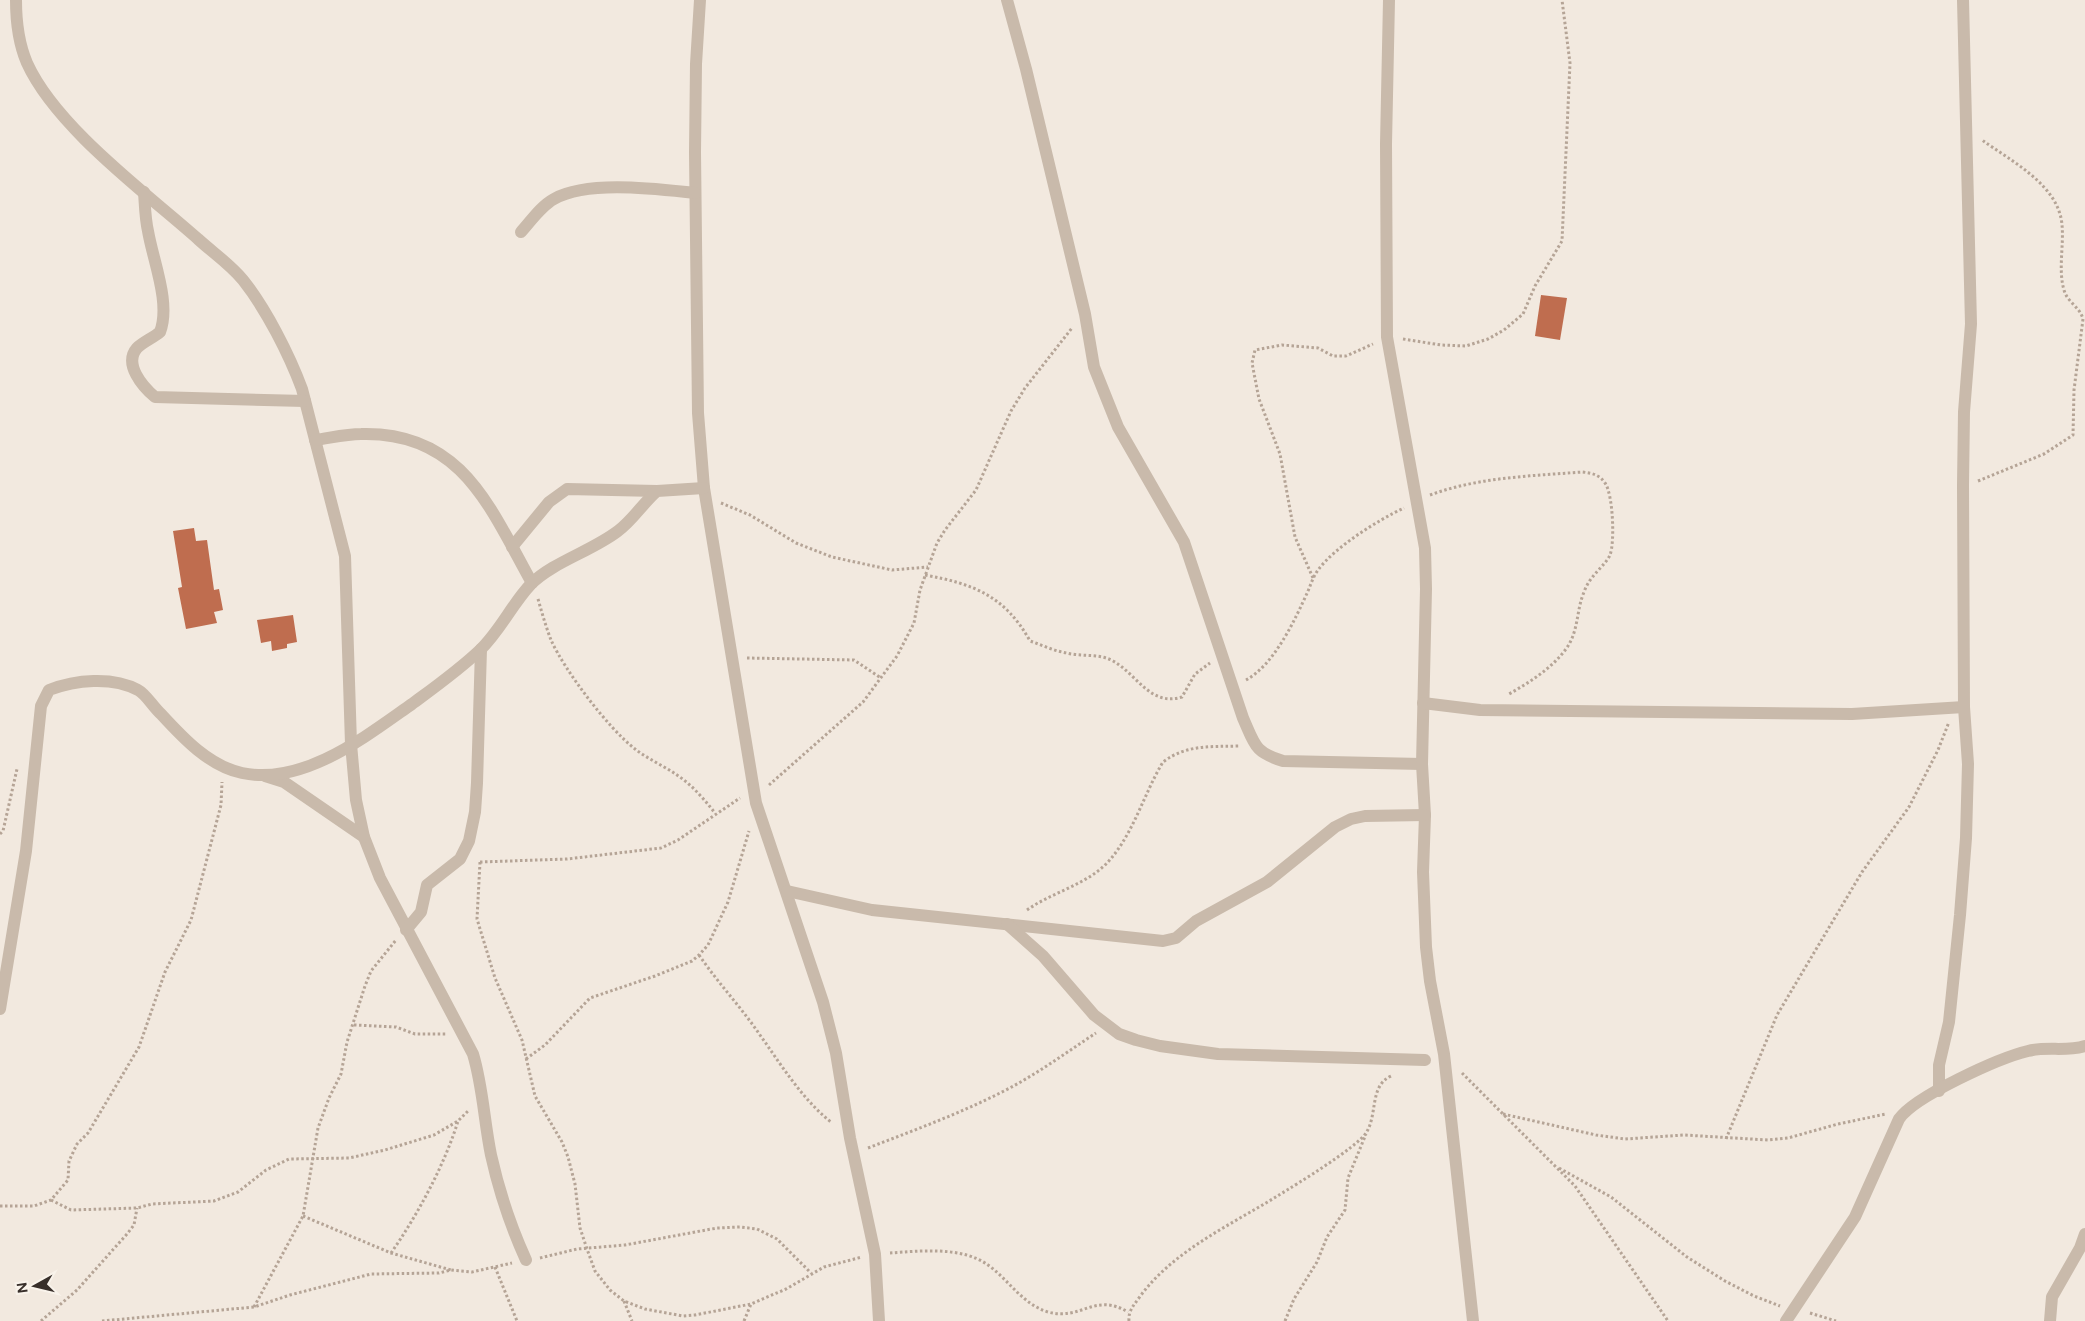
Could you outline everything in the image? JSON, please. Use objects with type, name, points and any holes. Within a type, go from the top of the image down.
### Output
[{"type":"street","points":[[16,0],[16,22],[28,64],[64,116],[90,144],[242,279],[288,354],[305,401],[345,556],[351,744],[356,800],[364,837],[380,878],[406,930],[464,1034],[479,1074],[491,1154],[501,1196],[526,1260]]},
{"type":"street","points":[[700,0],[696,64],[695,193],[698,413],[705,493],[755,796],[823,1002],[836,1053],[850,1138],[855,1153],[875,1254],[879,1321]]},
{"type":"street","points":[[1007,0],[1026,69],[1085,314],[1094,367],[1118,427],[1184,542],[1243,718],[1255,745],[1264,755],[1283,761],[1422,764]]},
{"type":"street","points":[[1389,0],[1386,144],[1387,337],[1424,548],[1422,764],[1425,815],[1423,872],[1427,964],[1444,1054],[1473,1321]]},
{"type":"street","points":[[1939,1091],[1939,1065],[1949,1022],[1966,838],[1968,764],[1960,707],[1964,412],[1971,324],[1963,0]]},
{"type":"street","points":[[521,232],[552,200],[566,193],[643,188],[695,193]]},
{"type":"street","points":[[144,192],[147,226],[160,284],[163,319],[160,332],[138,347],[133,354],[134,369],[144,387],[155,397],[305,401]]},
{"type":"street","points":[[315,440],[360,434],[393,436],[424,444],[439,452],[456,465],[483,496],[532,583]]},
{"type":"street","points":[[512,547],[548,502],[567,489],[705,493]]},
{"type":"street","points":[[263,775],[295,770],[323,760],[371,733],[442,683],[481,649],[532,583],[618,532],[657,491]]},
{"type":"street","points":[[406,930],[421,912],[425,890],[430,880],[460,859],[469,841],[475,812],[481,649]]},
{"type":"street","points":[[0,1009],[26,851],[41,706],[50,690],[65,684],[103,682],[121,683],[139,690],[173,727],[218,765],[242,773],[263,775],[284,782],[364,837]]},
{"type":"street","points":[[1424,704],[1480,710],[1832,714],[1960,707]]},
{"type":"street","points":[[787,891],[872,910],[1051,927],[1150,940],[1172,939],[1203,917],[1267,882],[1335,827],[1351,819],[1365,816],[1425,815]]},
{"type":"street","points":[[1007,924],[1017,935],[1043,956],[1080,1000],[1107,1026],[1136,1040],[1203,1053],[1425,1060]]},
{"type":"street","points":[[1786,1321],[1855,1217],[1899,1119],[1906,1110],[1981,1068],[2029,1050],[2065,1050],[2085,1046]]},
{"type":"street","points":[[2050,1321],[2052,1297],[2080,1248],[2085,1234]]},
{"type":"path","points":[[1313,578],[1296,537],[1280,454],[1260,399],[1252,363],[1255,350],[1282,344],[1318,348],[1332,356],[1346,356],[1387,337],[1452,346],[1466,346],[1488,339],[1504,330],[1523,314],[1535,286],[1562,241],[1570,63],[1562,0]]},
{"type":"path","points":[[1963,485],[1982,480],[2044,454],[2073,435],[2074,390],[2083,319],[2080,310],[2064,290],[2061,216],[2048,192],[2040,182],[1966,129]]},
{"type":"path","points":[[460,859],[480,862],[567,859],[661,848],[678,840],[715,813],[755,796],[863,702],[897,656],[914,623],[925,575],[945,530],[976,490],[1012,411],[1026,388],[1065,336],[1085,314]]},
{"type":"path","points":[[1234,687],[1262,671],[1287,631],[1313,578],[1324,562],[1370,526],[1415,502],[1455,487],[1493,480],[1582,472],[1596,474],[1606,484],[1613,523],[1610,555],[1590,578],[1583,594],[1575,633],[1565,651],[1546,670],[1503,697]]},
{"type":"path","points":[[705,493],[750,515],[796,543],[832,558],[892,570],[928,567]]},
{"type":"path","points":[[925,575],[958,581],[999,601],[1018,620],[1030,641],[1068,654],[1089,655],[1113,661],[1148,692],[1161,698],[1172,700],[1182,697],[1195,674],[1203,667],[1224,657]]},
{"type":"path","points":[[532,583],[555,646],[573,677],[603,716],[632,746],[678,776],[696,791],[715,813]]},
{"type":"path","points":[[732,658],[854,660],[881,678]]},
{"type":"path","points":[[1726,1139],[1777,1015],[1862,872],[1910,807],[1960,707]]},
{"type":"path","points":[[1007,924],[1031,907],[1073,886],[1104,865],[1120,846],[1163,762],[1174,754],[1187,749],[1255,745]]},
{"type":"path","points":[[0,1206],[34,1206],[51,1200],[68,1180],[69,1161],[77,1144],[88,1133],[139,1047],[165,972],[191,920],[221,805],[223,784],[218,765]]},
{"type":"path","points":[[526,1059],[545,1045],[590,998],[609,989],[655,976],[692,961],[699,955],[708,945],[728,902],[750,829]]},
{"type":"path","points":[[480,862],[477,920],[495,978],[522,1040],[535,1096],[562,1142],[568,1157],[575,1184],[580,1228],[587,1249],[597,1274],[610,1290],[624,1301],[645,1309],[683,1316],[751,1304],[786,1289],[811,1273],[836,1262],[875,1254],[926,1251],[968,1256],[988,1265],[1029,1303],[1043,1310],[1069,1314],[1100,1304],[1109,1304],[1128,1312]]},
{"type":"path","points":[[254,1307],[273,1267],[303,1216],[318,1128],[329,1098],[341,1074],[347,1042],[371,971],[386,950],[406,930]]},
{"type":"path","points":[[699,955],[760,1034],[780,1067],[821,1114],[850,1138]]},
{"type":"path","points":[[354,1024],[396,1028],[415,1034],[464,1034]]},
{"type":"path","points":[[855,1153],[999,1094],[1031,1076],[1107,1026]]},
{"type":"path","points":[[1444,1054],[1575,1186],[1668,1321]]},
{"type":"path","points":[[1285,1321],[1294,1300],[1317,1262],[1327,1237],[1344,1212],[1348,1178],[1366,1133],[1378,1087],[1388,1077],[1395,1074]]},
{"type":"path","points":[[51,1200],[71,1210],[137,1208],[152,1204],[214,1201],[238,1192],[266,1170],[289,1159],[349,1158],[386,1150],[434,1134],[458,1121],[482,1097]]},
{"type":"path","points":[[1502,1114],[1596,1135],[1625,1139],[1684,1135],[1768,1140],[1788,1138],[1838,1124],[1906,1110]]},
{"type":"path","points":[[391,1254],[445,1159],[458,1121]]},
{"type":"path","points":[[1128,1321],[1128,1312],[1157,1274],[1186,1251],[1296,1184],[1355,1144],[1366,1133]]},
{"type":"path","points":[[1555,1166],[1611,1197],[1687,1257],[1725,1281],[1754,1296],[1836,1321]]},
{"type":"path","points":[[41,1321],[77,1290],[127,1234],[134,1225],[137,1208]]},
{"type":"path","points":[[303,1216],[391,1254],[451,1270],[472,1272],[587,1249],[717,1228],[748,1228],[766,1233],[777,1240],[811,1273]]},
{"type":"path","points":[[495,1267],[517,1321]]},
{"type":"path","points":[[102,1321],[254,1307],[290,1295],[372,1274],[439,1273],[451,1270]]},
{"type":"path","points":[[624,1301],[632,1321]]},
{"type":"path","points":[[744,1321],[751,1304]]},
{"type":"building","points":[[1541,295],[1567,298],[1560,340],[1535,336]]},
{"type":"building","points":[[194,528],[196,541],[207,540],[214,590],[219,589],[223,610],[214,612],[217,623],[186,629],[178,588],[182,587],[173,531]]},
{"type":"building","points":[[293,615],[297,642],[287,644],[287,648],[272,651],[271,641],[261,643],[257,620]]}]
